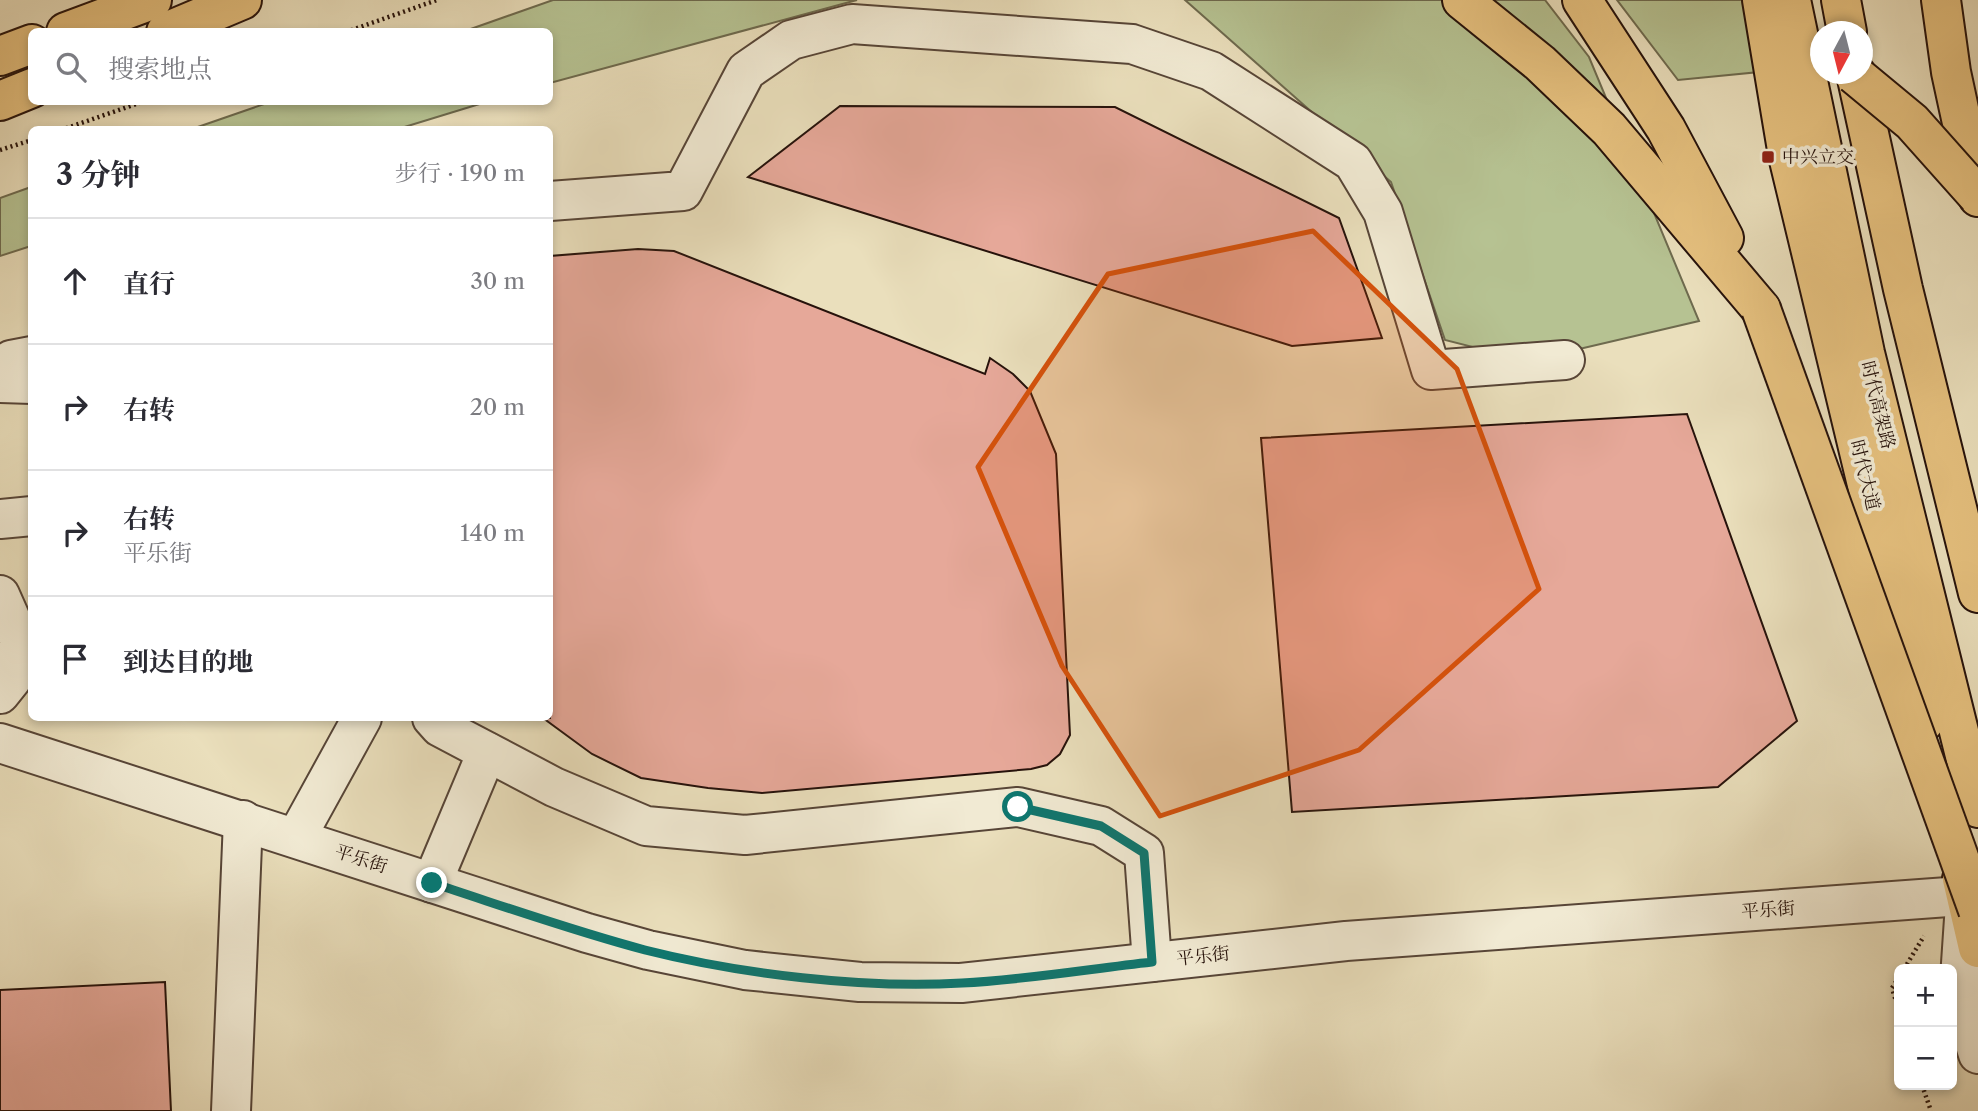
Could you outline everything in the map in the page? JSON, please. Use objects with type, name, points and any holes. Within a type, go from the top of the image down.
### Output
[{"type":"main road","points":[[77,28],[152,0]]},
{"type":"main road","points":[[176,28],[242,0]]},
{"type":"main road","points":[[1462,0],[1540,63],[1608,129],[1761,309]]},
{"type":"main road","points":[[1582,0],[1666,129],[1761,309],[1974,899]]},
{"type":"main road","points":[[1763,0],[1810,37]]},
{"type":"main road","name":"时代大道","points":[[1763,0],[1788,156],[1974,899],[1978,948]]},
{"type":"main road","name":"时代高架路","points":[[1791,0],[1865,353],[1978,808]]},
{"type":"main road","points":[[1841,0],[1845,21]]},
{"type":"main road","points":[[1941,0],[1951,72],[1978,197]]},
{"type":"main road","points":[[0,56],[28,46]]},
{"type":"main road","points":[[1857,84],[1903,289],[1978,593]]},
{"type":"main road","points":[[1867,84],[1912,122],[1978,197]]},
{"type":"main road","points":[[0,101],[28,90]]},
{"type":"street","points":[[553,201],[683,191],[746,71],[791,40],[852,24],[1132,44],[1212,71],[1353,162],[1383,212],[1431,370],[1565,360]]},
{"type":"street","points":[[0,370],[11,360],[28,357]]},
{"type":"street","points":[[0,383],[28,384]]},
{"type":"street","points":[[0,519],[28,516]]},
{"type":"street","points":[[0,595],[20,640],[12,679],[0,694]]},
{"type":"street","points":[[296,838],[360,721]]},
{"type":"street","points":[[435,721],[440,727],[554,787],[646,826],[745,835],[1018,807],[1101,826],[1144,853],[1152,962]]},
{"type":"street","name":"平乐街","points":[[0,743],[636,947],[745,970],[860,982],[961,984],[1346,941],[1974,899]]},
{"type":"street","points":[[432,883],[487,752]]},
{"type":"street","points":[[231,1111],[243,820]]},
{"type":"street","points":[[1974,899],[1959,993],[1978,1054]]},
{"type":"path","points":[[358,28],[438,0]]},
{"type":"path","points":[[73,126],[133,105]]},
{"type":"path","points":[[0,150],[28,140]]},
{"type":"path","points":[[1924,1090],[1931,1111]]},
{"type":"highlighted area","points":[[1313,231],[1457,369],[1539,589],[1359,750],[1160,816],[1062,666],[978,467],[1108,274]]},
{"type":"green space","points":[[553,0],[857,0],[553,82],[553,28],[474,28]]},
{"type":"green space","points":[[1185,0],[1545,0],[1589,57],[1699,321],[1528,361],[1445,340],[1391,182]]},
{"type":"green space","points":[[1617,0],[1748,0],[1759,72],[1678,80]]},
{"type":"green space","points":[[261,105],[476,105],[408,126],[201,126]]},
{"type":"green space","points":[[28,188],[28,247],[0,256],[0,198]]},
{"type":"building","points":[[840,106],[1115,107],[1339,218],[1382,338],[1292,346],[748,177]]},
{"type":"building","points":[[638,249],[674,251],[985,374],[990,358],[1013,374],[1030,391],[1056,454],[1070,735],[1060,754],[1047,765],[1031,769],[762,793],[641,778],[592,754],[547,721],[553,721],[553,256]]},
{"type":"building","points":[[1687,414],[1797,721],[1718,787],[1292,812],[1261,438]]},
{"type":"building","points":[[165,982],[171,1111],[0,1111],[0,990]]},
{"type":"place","name":"中兴立交","points":[[1768,157]]},
{"type":"route","points":[[432,883],[648,950],[745,970],[860,982],[961,984],[1152,962],[1144,853],[1101,826],[1018,807]]}]
